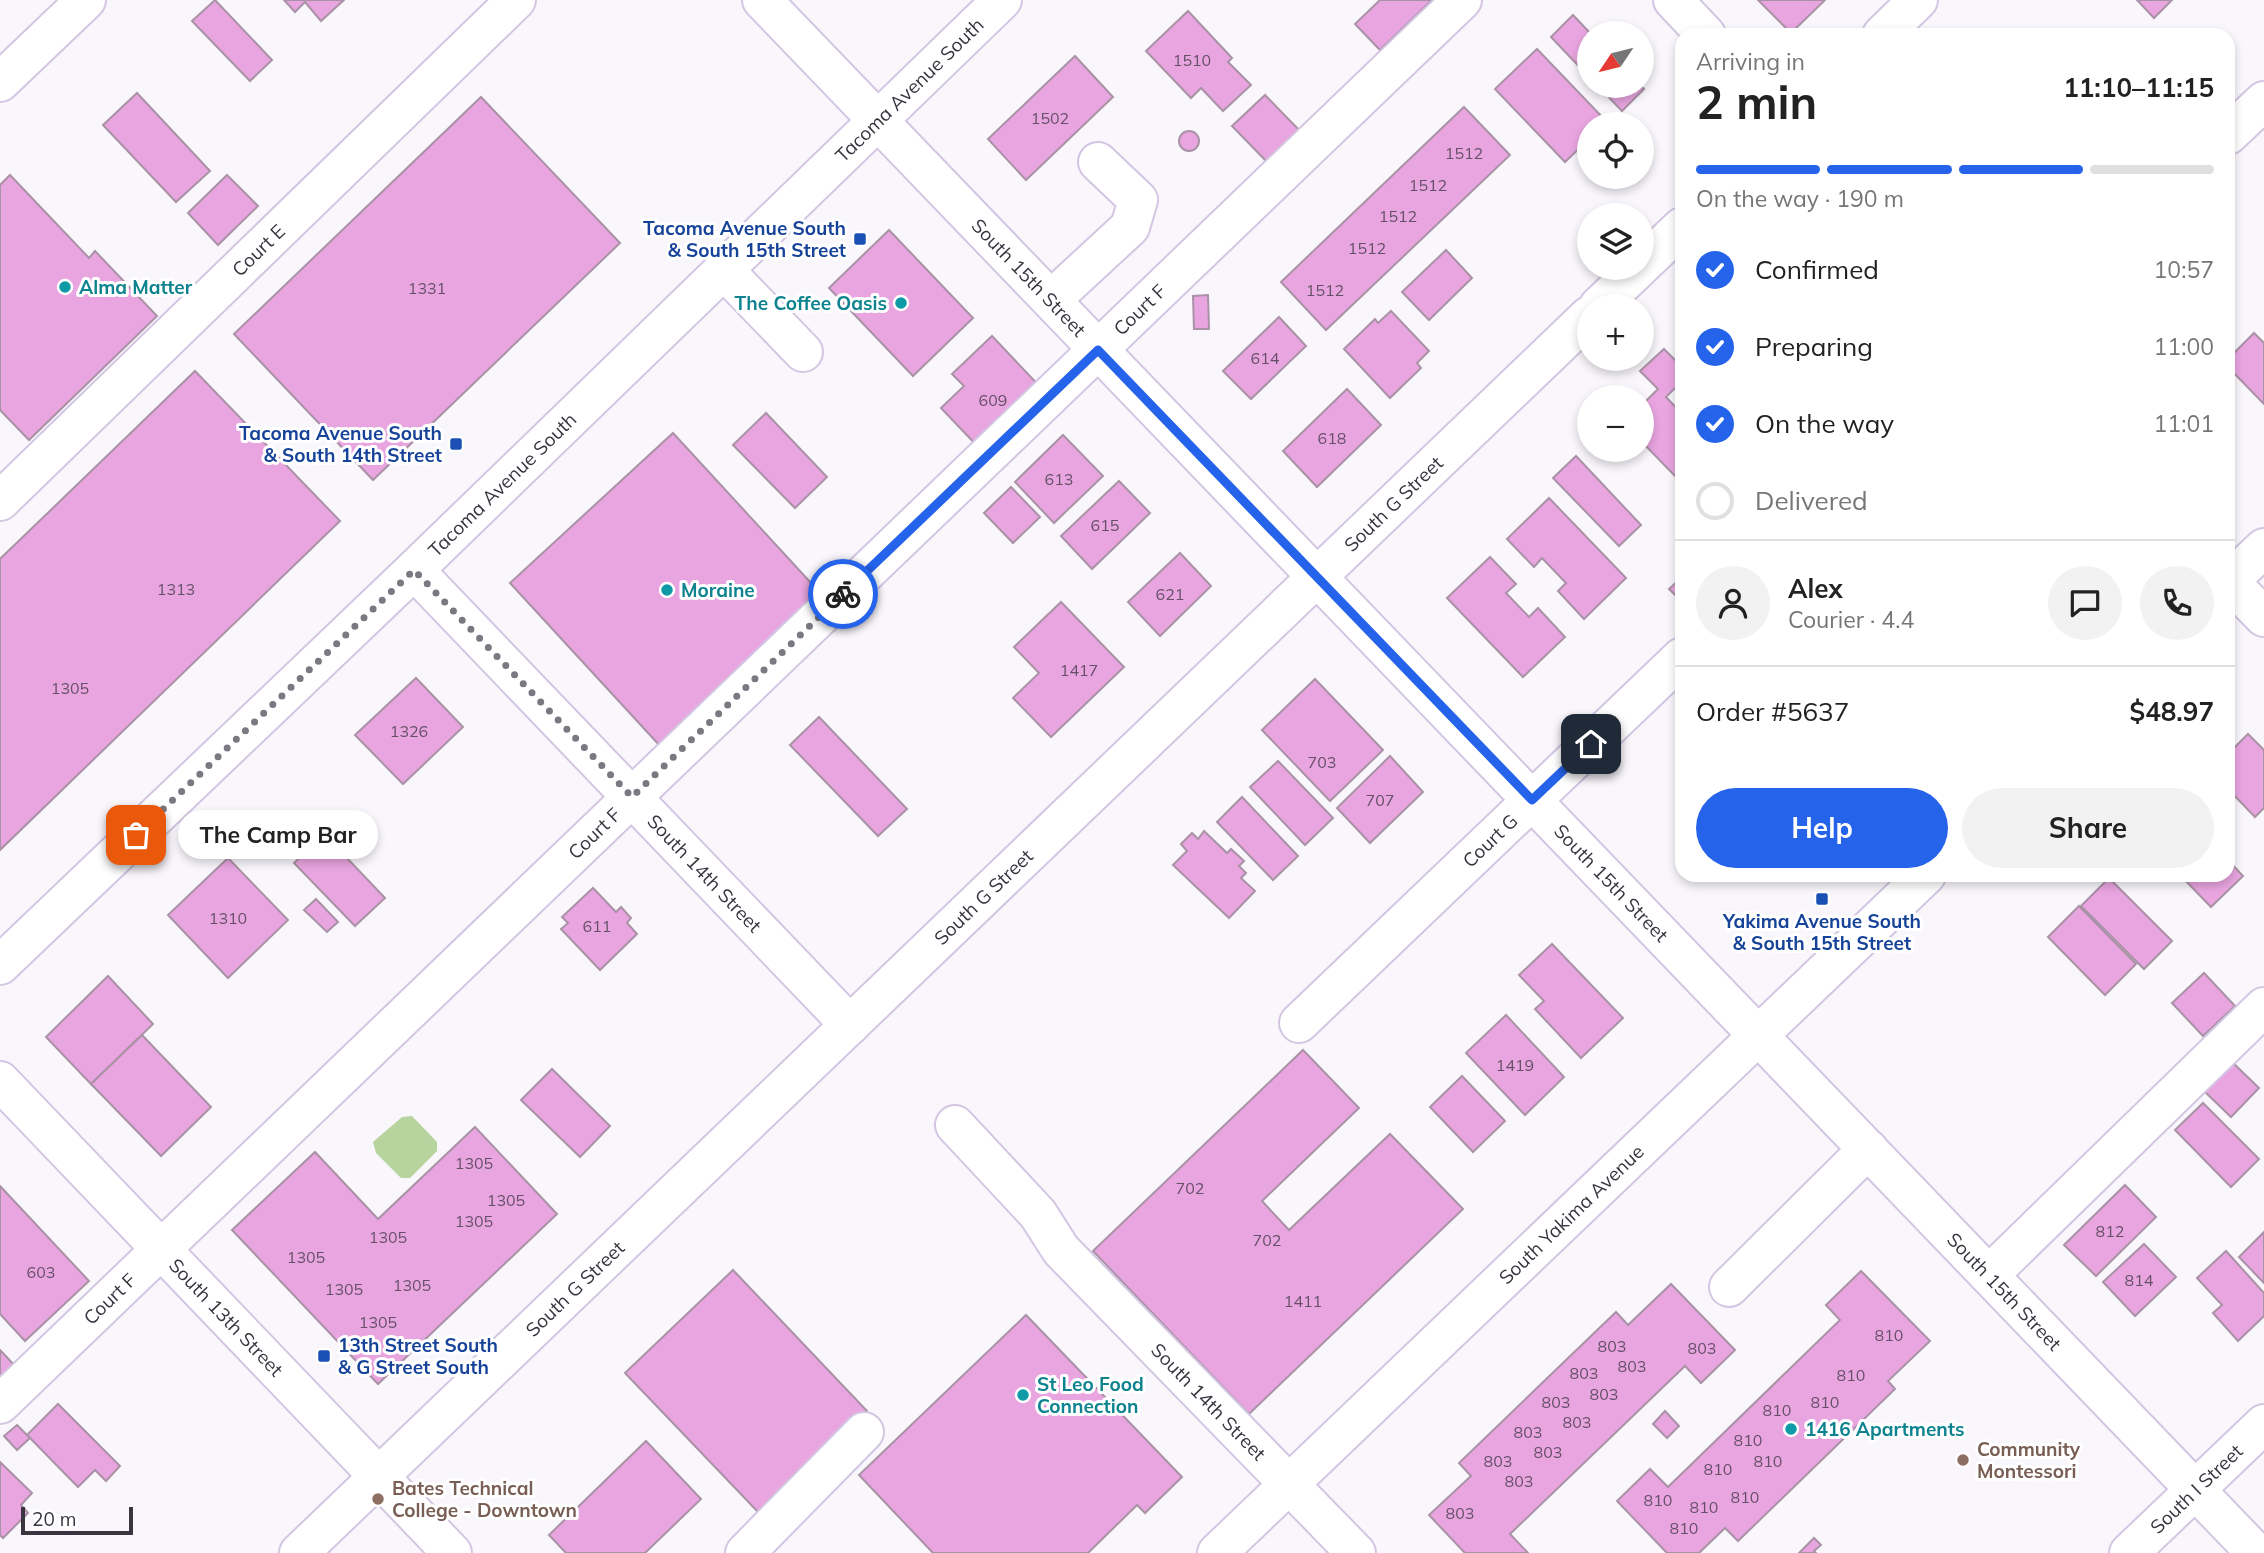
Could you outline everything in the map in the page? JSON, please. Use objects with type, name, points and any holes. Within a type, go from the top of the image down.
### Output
[{"type":"street","points":[[0,82],[86,0]]},
{"type":"street","name":"Court E","points":[[0,501],[516,0]]},
{"type":"street","name":"South 15th Street","points":[[762,0],[2256,1553]]},
{"type":"street","name":"Tacoma Avenue South","points":[[0,965],[414,570],[1002,0]]},
{"type":"street","name":"Court F","points":[[0,1404],[1462,0]]},
{"type":"street","points":[[1673,0],[1699,28]]},
{"type":"street","points":[[1889,28],[1918,0]]},
{"type":"street","points":[[2235,128],[2264,101]]},
{"type":"street","points":[[1051,300],[1130,227],[1138,200],[1098,162]]},
{"type":"street","points":[[1654,254],[1675,234]]},
{"type":"street","points":[[723,269],[803,352]]},
{"type":"street","points":[[1612,294],[1626,280]]},
{"type":"street","name":"South G Street","points":[[299,1553],[1577,328]]},
{"type":"street","points":[[2235,575],[2264,548]]},
{"type":"street","name":"South 14th Street","points":[[414,570],[850,1025]]},
{"type":"street","points":[[2235,588],[2264,617]]},
{"type":"street","name":"Court G","points":[[1299,1023],[1675,664]]},
{"type":"street","name":"South Yakima Avenue","points":[[1217,1553],[1919,882]]},
{"type":"street","points":[[1989,1275],[2264,1007]]},
{"type":"street","name":"South 13th Street","points":[[0,1081],[452,1553]]},
{"type":"street","name":"South 14th Street","points":[[955,1125],[1038,1214],[1061,1250],[1356,1553]]},
{"type":"street","points":[[1729,1287],[1868,1149]]},
{"type":"street","name":"South I Street","points":[[2129,1553],[2264,1424]]},
{"type":"street","points":[[745,1553],[864,1432]]},
{"type":"green space","points":[[412,1116],[437,1142],[437,1151],[410,1178],[401,1178],[376,1153],[373,1142],[402,1117]]},
{"type":"building","points":[[215,0],[272,60],[250,81],[192,21]]},
{"type":"building","points":[[284,0],[344,0],[321,21],[305,2],[295,12]]},
{"type":"building","points":[[1380,0],[1432,0],[1380,50],[1355,24]]},
{"type":"building","points":[[1758,0],[1825,0],[1796,28],[1786,28]]},
{"type":"building","points":[[2137,0],[2172,0],[2154,18]]},
{"type":"building","points":[[1188,11],[1232,58],[1228,62],[1251,85],[1223,111],[1201,88],[1191,98],[1146,51]]},
{"type":"building","points":[[1573,15],[1579,21],[1577,64],[1551,37]]},
{"type":"building","points":[[1537,49],[1577,91],[1577,98],[1584,98],[1597,112],[1577,112],[1577,150],[1565,162],[1495,89]]},
{"type":"building","points":[[1075,56],[1113,97],[1026,180],[988,139]]},
{"type":"building","points":[[137,93],[210,171],[176,202],[103,125]]},
{"type":"building","points":[[1265,95],[1303,134],[1271,166],[1232,126]]},
{"type":"building","points":[[481,97],[620,243],[373,480],[234,334]]},
{"type":"building","points":[[1610,98],[1635,98],[1622,111]]},
{"type":"building","points":[[1464,107],[1510,155],[1326,330],[1281,282]]},
{"type":"building","points":[[1189,131],[1196,134],[1199,141],[1196,148],[1189,151],[1182,148],[1179,141],[1182,134]]},
{"type":"building","name":"Alma Matter","points":[[10,175],[89,258],[95,251],[157,316],[29,440],[0,410],[0,185]]},
{"type":"building","points":[[227,175],[258,206],[218,245],[188,213]]},
{"type":"building","name":"The Coffee Oasis","points":[[889,230],[973,318],[913,376],[829,288]]},
{"type":"building","points":[[1446,250],[1472,278],[1429,320],[1402,292]]},
{"type":"building","points":[[1208,295],[1209,329],[1194,329],[1193,296]]},
{"type":"building","points":[[1391,311],[1429,351],[1417,363],[1421,368],[1390,398],[1344,349],[1375,319],[1378,323]]},
{"type":"building","points":[[1279,317],[1306,346],[1251,399],[1223,371]]},
{"type":"building","points":[[2254,333],[2264,343],[2264,404],[2235,374],[2235,352]]},
{"type":"building","points":[[992,336],[1045,392],[983,452],[941,408],[964,386],[952,374]]},
{"type":"building","points":[[1664,349],[1675,360],[1675,388],[1666,397],[1675,407],[1675,476],[1654,454],[1654,393],[1658,389],[1640,371],[1654,371],[1654,358]]},
{"type":"building","points":[[195,371],[340,521],[0,850],[0,559]]},
{"type":"building","points":[[1347,389],[1381,425],[1317,487],[1283,451]]},
{"type":"building","points":[[766,413],[827,477],[795,508],[733,445]]},
{"type":"building","name":"Moraine","points":[[673,433],[823,596],[661,747],[510,583]]},
{"type":"building","points":[[1063,435],[1103,476],[1054,523],[1015,482]]},
{"type":"building","points":[[1576,456],[1577,462],[1582,462],[1641,525],[1619,546],[1553,478]]},
{"type":"building","points":[[1119,481],[1150,513],[1092,569],[1061,536]]},
{"type":"building","points":[[1011,487],[1040,517],[1013,543],[984,513]]},
{"type":"building","points":[[1549,498],[1626,578],[1584,619],[1558,591],[1566,583],[1542,558],[1534,567],[1507,539]]},
{"type":"building","points":[[1180,553],[1211,586],[1160,636],[1128,602]]},
{"type":"building","points":[[1490,557],[1516,584],[1506,593],[1529,617],[1538,608],[1565,637],[1523,677],[1447,598]]},
{"type":"building","points":[[1675,583],[1675,595],[1669,589]]},
{"type":"building","points":[[1061,602],[1124,667],[1051,737],[1013,698],[1039,673],[1014,647]]},
{"type":"building","points":[[416,678],[463,727],[403,784],[355,735]]},
{"type":"building","points":[[1315,679],[1383,750],[1330,801],[1262,730]]},
{"type":"building","points":[[819,717],[907,809],[878,836],[790,745]]},
{"type":"building","points":[[2248,734],[2264,750],[2264,808],[2255,817],[2235,796],[2235,747]]},
{"type":"building","points":[[1390,756],[1423,792],[1370,843],[1337,808]]},
{"type":"building","points":[[1278,761],[1333,818],[1305,845],[1250,787]]},
{"type":"building","points":[[1242,797],[1298,856],[1273,880],[1217,822]]},
{"type":"building","points":[[1204,831],[1227,853],[1231,849],[1244,861],[1239,866],[1246,873],[1241,878],[1255,891],[1229,918],[1173,865],[1187,851],[1181,844],[1192,833],[1198,839]]},
{"type":"building","points":[[324,834],[385,898],[355,926],[294,863]]},
{"type":"building","points":[[228,858],[288,920],[228,978],[168,915]]},
{"type":"building","points":[[2235,867],[2243,876],[2211,907],[2187,882],[2235,882]]},
{"type":"building","points":[[2105,882],[2113,882],[2172,941],[2144,969],[2081,906]]},
{"type":"building","points":[[593,888],[616,912],[621,907],[631,918],[627,923],[637,934],[600,970],[561,929],[568,923],[562,917]]},
{"type":"building","points":[[316,899],[338,922],[327,932],[304,910]]},
{"type":"building","points":[[2079,906],[2136,964],[2105,995],[2048,937]]},
{"type":"building","points":[[1552,944],[1623,1018],[1581,1058],[1535,1009],[1544,1001],[1519,975]]},
{"type":"building","points":[[2204,973],[2235,1006],[2203,1036],[2172,1003]]},
{"type":"building","points":[[108,976],[153,1024],[91,1084],[46,1037]]},
{"type":"building","points":[[1506,1015],[1564,1077],[1525,1115],[1466,1053]]},
{"type":"building","points":[[142,1035],[211,1107],[161,1156],[91,1084]]},
{"type":"building","points":[[1303,1050],[1359,1108],[1262,1201],[1289,1230],[1390,1134],[1463,1209],[1249,1414],[1093,1251]]},
{"type":"building","points":[[2230,1060],[2259,1088],[2231,1117],[2201,1088]]},
{"type":"building","points":[[552,1069],[610,1126],[580,1157],[521,1100]]},
{"type":"building","points":[[1462,1076],[1505,1121],[1473,1152],[1430,1107]]},
{"type":"building","points":[[2203,1103],[2259,1159],[2231,1187],[2175,1130]]},
{"type":"building","points":[[475,1127],[557,1214],[378,1384],[232,1230],[315,1152],[378,1219]]},
{"type":"building","points":[[2125,1185],[2156,1217],[2096,1276],[2064,1245]]},
{"type":"building","points":[[0,1186],[89,1281],[25,1341],[0,1314]]},
{"type":"building","points":[[2264,1232],[2264,1283],[2239,1257]]},
{"type":"building","points":[[2144,1244],[2176,1277],[2135,1316],[2103,1282]]},
{"type":"building","points":[[2226,1251],[2264,1293],[2264,1316],[2238,1341],[2213,1313],[2222,1305],[2197,1278]]},
{"type":"building","points":[[733,1270],[867,1411],[760,1514],[625,1373]]},
{"type":"building","name":"1416 Apartments","points":[[1861,1271],[1930,1341],[1888,1381],[1895,1389],[1738,1541],[1725,1528],[1699,1553],[1667,1553],[1617,1501],[1650,1469],[1668,1487],[1840,1320],[1826,1305]]},
{"type":"building","points":[[1671,1284],[1735,1350],[1701,1383],[1685,1366],[1510,1534],[1528,1553],[1465,1553],[1429,1515],[1471,1476],[1459,1463],[1616,1312],[1628,1325]]},
{"type":"building","name":"St Leo Food Connection","points":[[1026,1315],[1182,1477],[1145,1513],[1137,1505],[1088,1553],[933,1553],[859,1475]]},
{"type":"building","points":[[0,1350],[18,1369],[0,1386]]},
{"type":"building","points":[[58,1404],[120,1466],[106,1481],[95,1470],[78,1487],[27,1435]]},
{"type":"building","points":[[1665,1411],[1679,1426],[1667,1438],[1653,1424]]},
{"type":"building","points":[[17,1425],[30,1438],[17,1450],[4,1436]]},
{"type":"building","points":[[646,1441],[701,1499],[645,1553],[566,1553],[549,1535]]},
{"type":"building","points":[[0,1462],[32,1493],[21,1505],[28,1513],[3,1538],[0,1535]]},
{"type":"building","points":[[1814,1538],[1821,1545],[1814,1551],[1816,1553],[1799,1553]]},
{"type":"way so far","points":[[136,835],[414,570],[632,797],[843,594]]},
{"type":"place","name":"Tacoma Avenue South & South 15th Street","points":[[860,239]]},
{"type":"place","name":"Alma Matter","points":[[65,287]]},
{"type":"place","name":"The Coffee Oasis","points":[[901,303]]},
{"type":"place","name":"Tacoma Avenue South & South 14th Street","points":[[456,444]]},
{"type":"place","name":"Moraine","points":[[667,590]]},
{"type":"place","name":"The Camp Bar","points":[[136,835]]},
{"type":"place","name":"Yakima Avenue South & South 15th Street","points":[[1822,899]]},
{"type":"place","name":"13th Street South & G Street South","points":[[324,1356]]},
{"type":"place","name":"St Leo Food Connection","points":[[1023,1395]]},
{"type":"place","name":"1416 Apartments","points":[[1791,1429]]},
{"type":"place","name":"Community Montessori","points":[[1963,1460]]},
{"type":"place","name":"Bates Technical College - Downtown","points":[[378,1499]]},
{"type":"route","points":[[843,594],[1098,350],[1532,800],[1591,744]]}]
